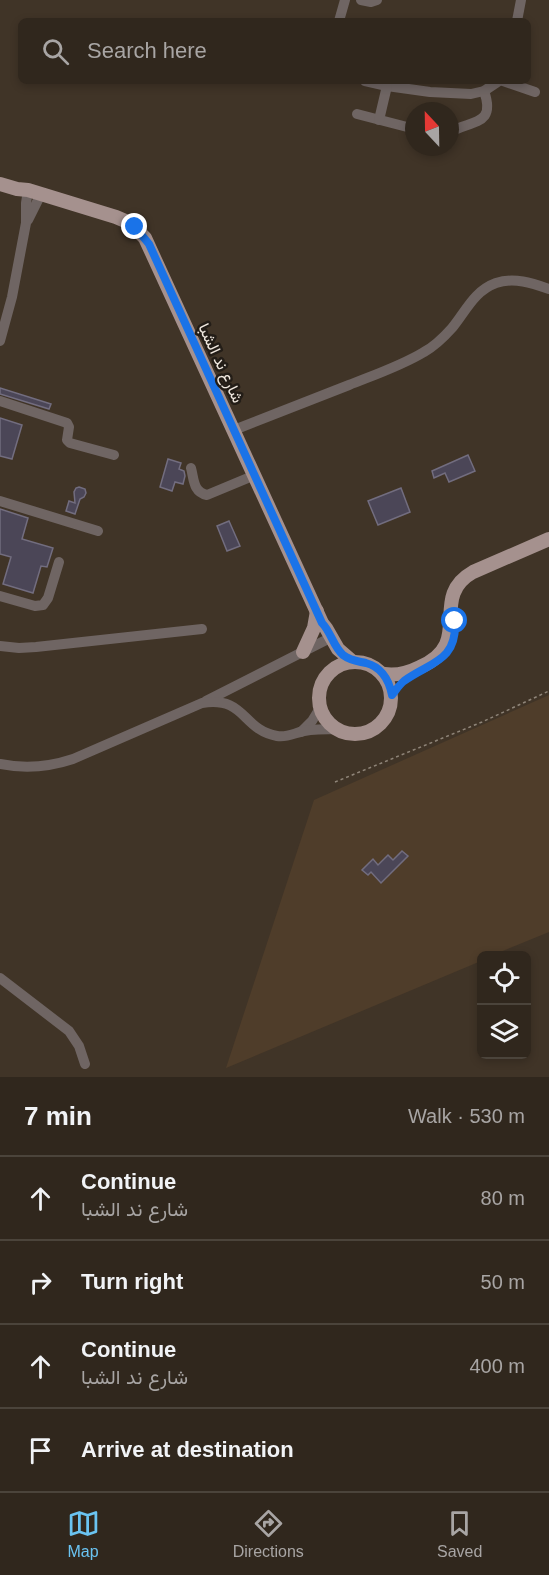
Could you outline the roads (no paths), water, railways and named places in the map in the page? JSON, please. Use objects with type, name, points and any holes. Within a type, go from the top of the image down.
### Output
[{"type":"main road","points":[[0,179],[31,191]]},
{"type":"main road","points":[[0,184],[31,191]]},
{"type":"main road","name":"شارع ند الشبا","points":[[31,191],[117,217],[130,223],[141,232],[149,244],[319,617],[332,655],[330,672]]},
{"type":"main road","points":[[384,674],[406,673],[438,656],[450,635],[450,604],[462,579],[549,539]]},
{"type":"main road","points":[[392,695],[403,682],[436,663],[448,650],[455,633],[456,597],[461,587],[478,570]]},
{"type":"main road","points":[[303,652],[319,617]]},
{"type":"main road","name":"شارع ند الشبا","points":[[319,617],[338,649],[353,662]]},
{"type":"main road","points":[[353,662],[370,664],[384,674],[392,695],[391,707],[386,717],[374,729],[353,734],[329,723],[320,708],[319,697],[321,686],[330,672],[341,665],[353,662]]},
{"type":"street","points":[[340,18],[345,0]]},
{"type":"street","points":[[361,0],[371,2],[377,0]]},
{"type":"street","points":[[518,18],[521,0]]},
{"type":"street","points":[[378,84],[463,94],[484,92],[496,84]]},
{"type":"street","points":[[510,84],[535,92]]},
{"type":"street","points":[[379,120],[387,86]]},
{"type":"street","points":[[459,128],[485,116],[488,104],[484,92]]},
{"type":"street","points":[[357,114],[405,126]]},
{"type":"street","points":[[0,338],[26,223],[26,203],[31,191]]},
{"type":"street","points":[[234,430],[392,368],[426,351],[440,340],[477,294],[487,287],[508,280],[520,280],[549,289]]},
{"type":"street","points":[[0,401],[68,424],[67,438],[70,443],[114,455]]},
{"type":"street","points":[[191,468],[196,488],[200,493],[207,495],[255,475]]},
{"type":"street","points":[[0,501],[99,531]]},
{"type":"street","points":[[0,596],[35,606],[43,605],[48,598],[59,562]]},
{"type":"street","points":[[0,645],[19,648],[36,647],[202,629]]},
{"type":"street","points":[[0,764],[35,767],[61,763],[79,757],[202,703],[327,640]]},
{"type":"street","points":[[202,703],[220,702],[231,705],[257,728],[270,734],[289,736],[301,732],[338,729]]},
{"type":"street","points":[[301,732],[320,708]]},
{"type":"street","points":[[0,978],[69,1031],[86,1064]]}]
